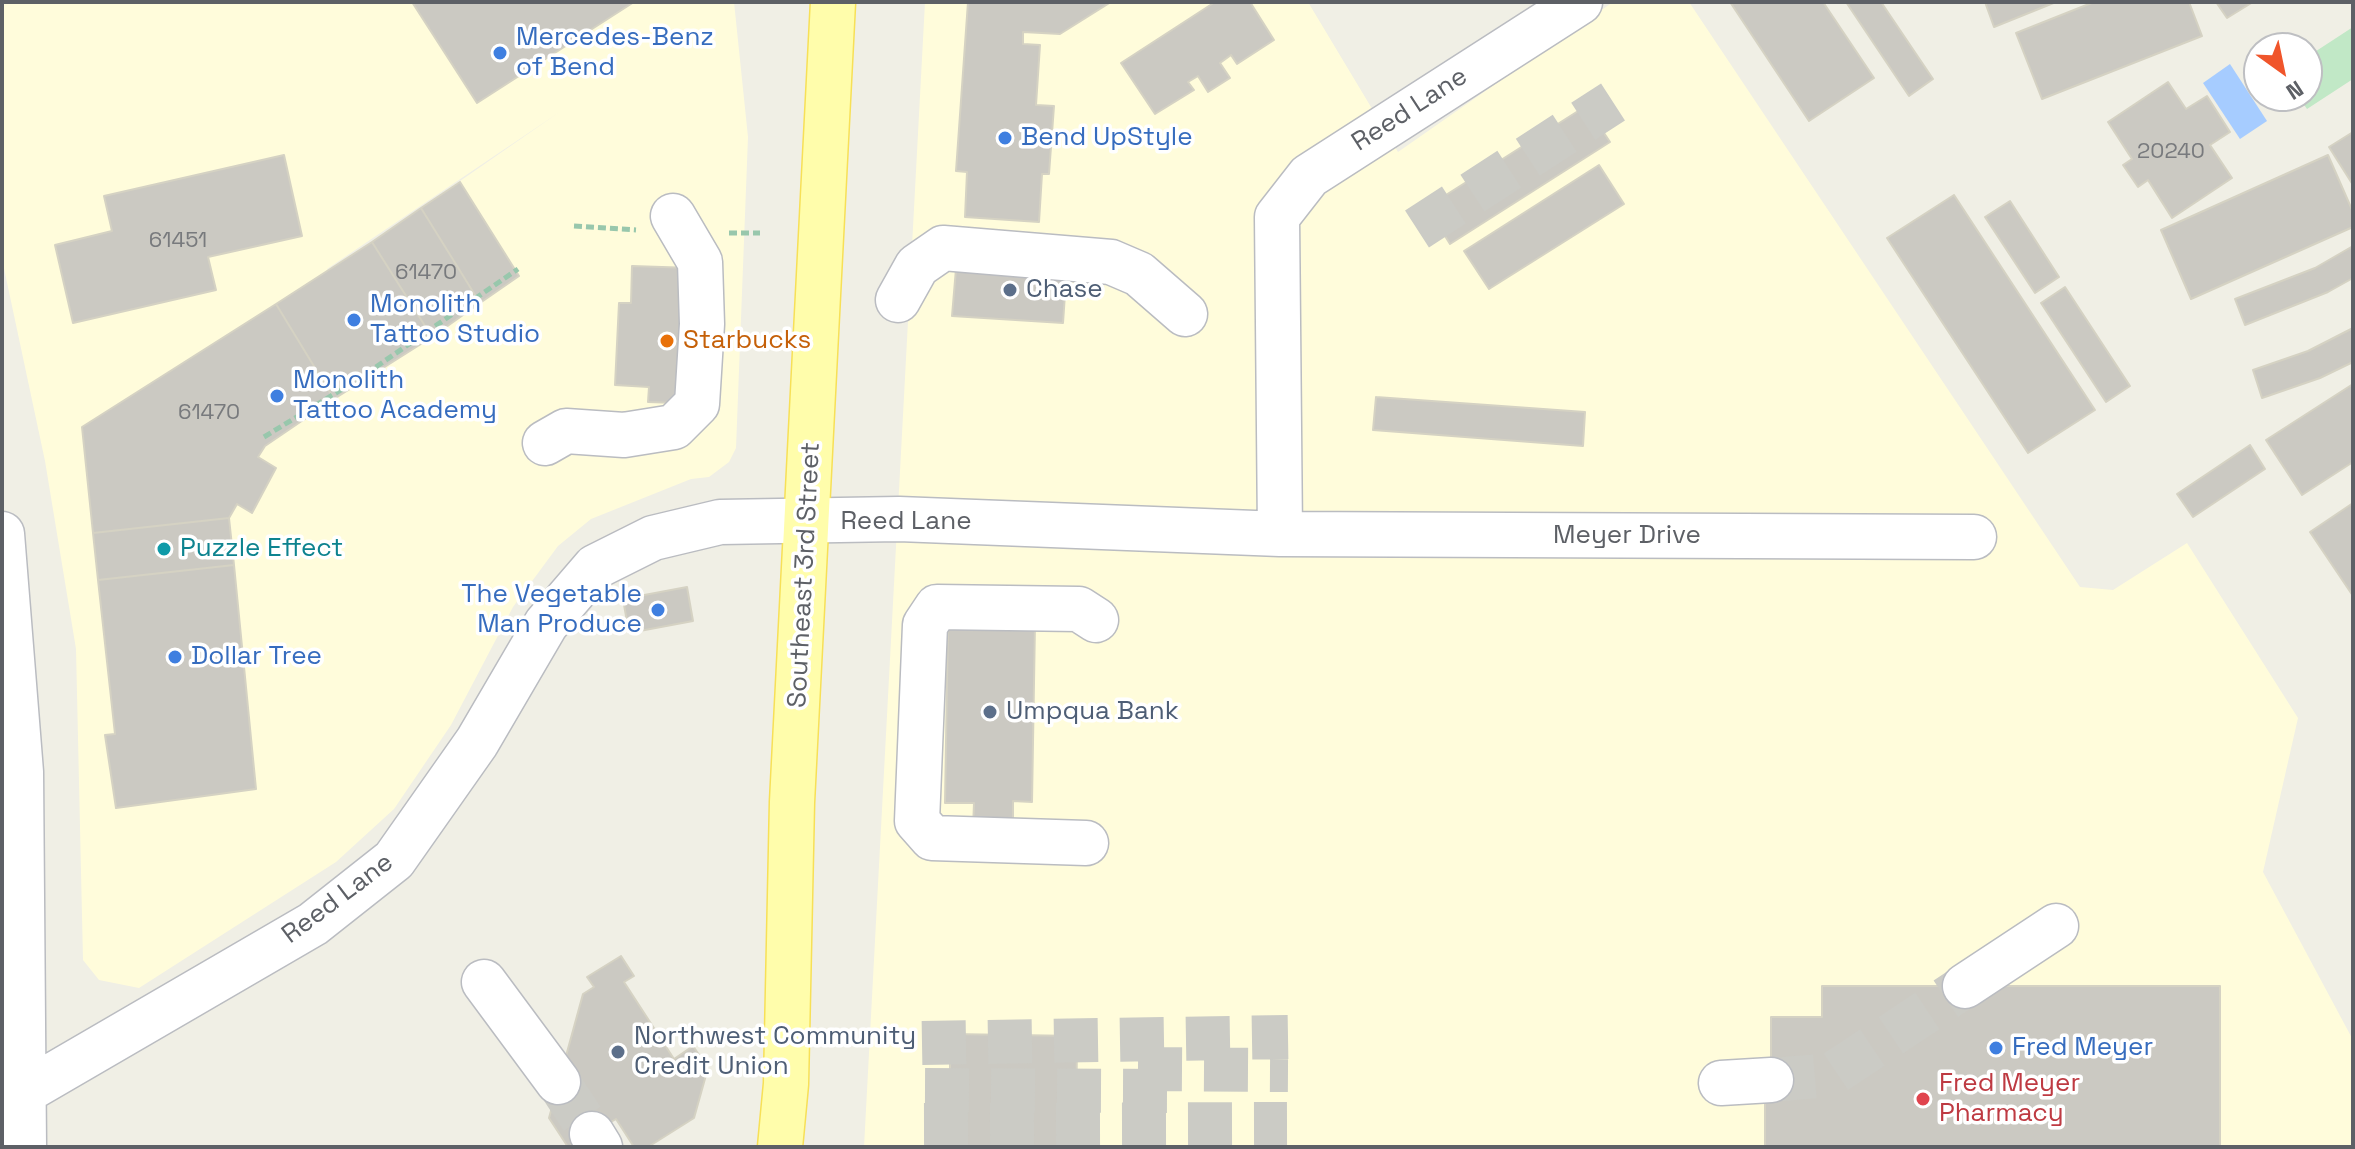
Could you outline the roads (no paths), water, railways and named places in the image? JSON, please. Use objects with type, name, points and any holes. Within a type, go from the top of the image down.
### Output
[{"type":"main road","name":"Southeast 3rd Street","points":[[780,1147],[786,1084],[792,802],[809,523],[833,2]]},
{"type":"street","name":"Reed Lane","points":[[24,1092],[313,924],[394,860],[477,742],[546,624],[595,567],[653,538],[720,522],[809,523],[899,519],[1280,534],[1277,217],[1309,176],[1580,2]]},
{"type":"street","points":[[545,443],[566,431],[624,435],[674,427],[697,404],[702,324],[700,262],[660,223]]},
{"type":"street","points":[[898,300],[917,266],[943,248],[1111,262],[1139,274],[1185,314]]},
{"type":"street","points":[[2,534],[24,1147]]},
{"type":"street","name":"Meyer Drive","points":[[1280,534],[1974,537]]},
{"type":"street","points":[[1086,828],[932,838],[917,821],[925,625],[937,607],[1079,609],[1096,620]]},
{"type":"street","points":[[1965,986],[2056,926]]},
{"type":"street","points":[[484,982],[558,1082]]},
{"type":"street","points":[[1721,1083],[1771,1080]]},
{"type":"water","points":[[2230,64],[2243,84],[2243,112],[2261,112],[2267,121],[2240,139],[2203,83]]},
{"type":"tunnel","points":[[1417,229],[1613,102]]},
{"type":"tunnel","points":[[1771,1080],[1831,1075],[1965,986]]},
{"type":"tunnel","points":[[922,1043],[1288,1037]]},
{"type":"tunnel","points":[[1138,1069],[1288,1070]]},
{"type":"tunnel","points":[[558,1082],[592,1134]]},
{"type":"tunnel","points":[[925,1090],[1177,1091]]},
{"type":"tunnel","points":[[924,1125],[1287,1124]]},
{"type":"place","name":"Mercedes-Benz of Bend","points":[[500,53]]},
{"type":"place","name":"Bend UpStyle","points":[[1005,138]]},
{"type":"place","name":"Chase","points":[[1010,290]]},
{"type":"place","name":"Monolith Tattoo Studio","points":[[354,320]]},
{"type":"place","name":"Starbucks","points":[[667,341]]},
{"type":"place","name":"Monolith Tattoo Academy","points":[[277,396]]},
{"type":"place","name":"Puzzle Effect","points":[[164,549]]},
{"type":"place","name":"The Vegetable Man Produce","points":[[658,610]]},
{"type":"place","name":"Dollar Tree","points":[[175,657]]},
{"type":"place","name":"Umpqua Bank","points":[[990,712]]},
{"type":"place","name":"Fred Meyer","points":[[1996,1048]]},
{"type":"place","name":"Northwest Community Credit Union","points":[[618,1052]]},
{"type":"place","name":"Fred Meyer Pharmacy","points":[[1923,1099]]}]
